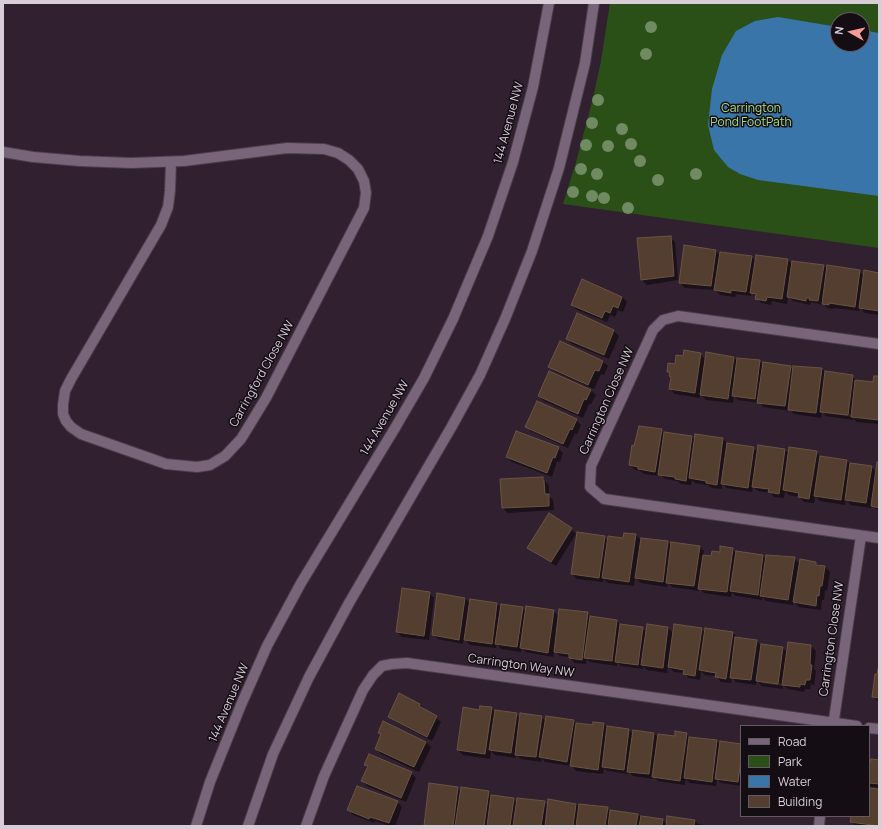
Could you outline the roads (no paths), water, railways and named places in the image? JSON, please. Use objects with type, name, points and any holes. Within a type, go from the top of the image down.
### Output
[{"type":"street","name":"144 Avenue NW","points":[[196,826],[213,775],[241,705],[267,646],[301,584],[406,410],[424,378],[453,319],[488,236],[513,162],[533,87],[549,3]]},
{"type":"street","points":[[248,826],[273,754],[309,677],[349,603],[480,375],[505,319],[532,251],[559,168],[584,63],[594,3]]},
{"type":"street","name":"Carringford Close NW","points":[[3,152],[33,157],[131,163],[184,161],[287,148],[324,149],[338,153],[349,160],[358,169],[364,182],[366,193],[364,208],[266,398],[241,439],[224,456],[210,464],[197,467],[166,464],[81,434],[71,427],[63,414],[66,390],[71,380],[161,225],[168,207],[170,191],[170,162]]},
{"type":"street","name":"Carrington Close NW","points":[[879,344],[678,316],[663,320],[653,330],[591,466],[590,487],[604,499],[879,538]]},
{"type":"street","name":"Carrington Close NW","points":[[833,724],[861,536]]},
{"type":"street","name":"Carrington Way NW","points":[[306,826],[324,776],[363,690],[373,675],[382,666],[392,664],[407,663],[845,725]]},
{"type":"water","points":[[778,17],[830,26],[830,52],[870,52],[870,31],[879,33],[879,196],[758,180],[740,174],[728,167],[714,150],[708,125],[712,89],[722,55],[736,31],[755,21]]},
{"type":"park label","name":"Carrington Pond FootPath","points":[[751,116]]}]
